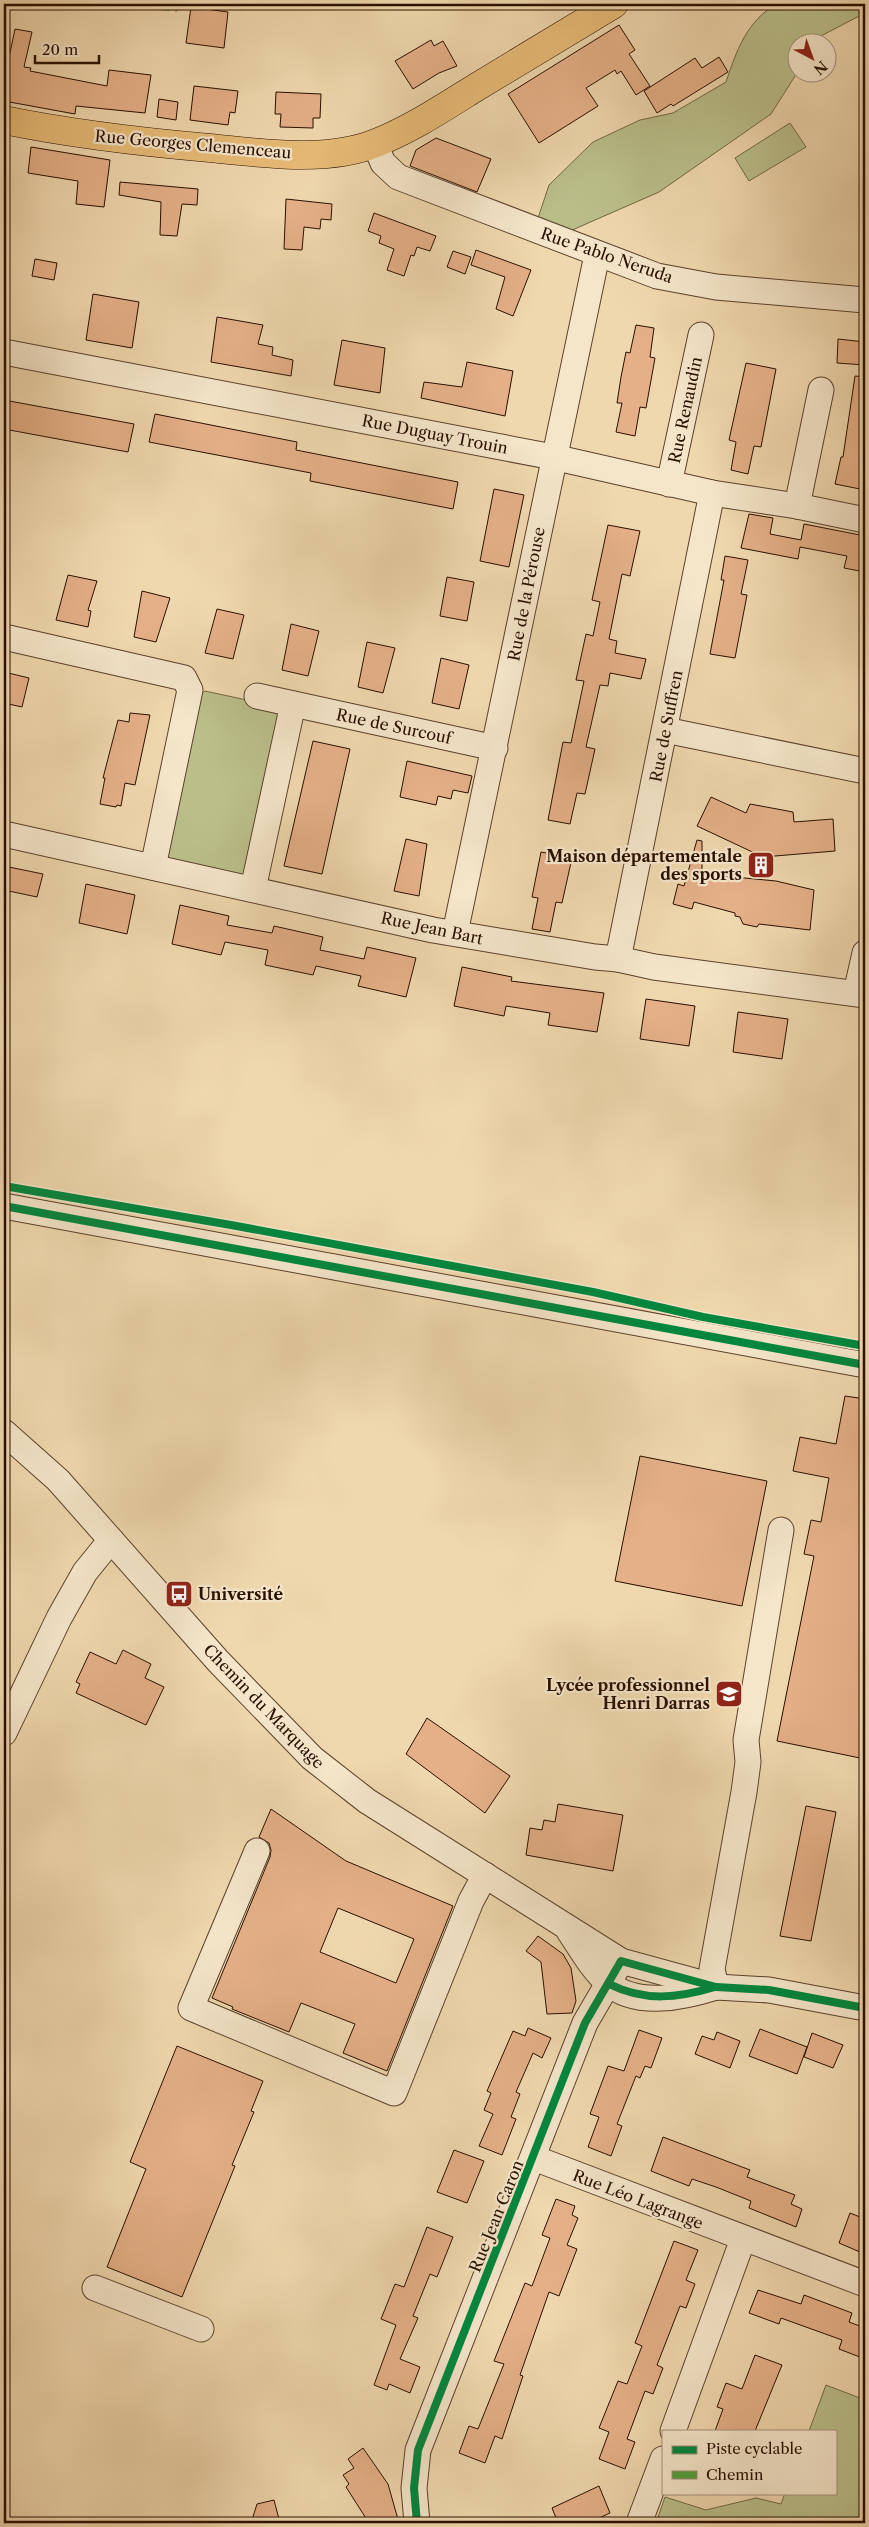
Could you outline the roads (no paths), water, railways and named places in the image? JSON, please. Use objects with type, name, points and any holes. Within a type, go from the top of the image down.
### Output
[{"type":"main road","name":"Rue Georges Clemenceau","points":[[4,120],[53,130],[154,143],[270,154],[323,154],[375,144],[417,124],[614,4]]},
{"type":"street","name":"Rue Pablo Neruda","points":[[375,144],[384,163],[398,177],[597,255],[657,276],[716,287],[865,300]]},
{"type":"street","name":"Rue de la Pérouse","points":[[455,934],[597,255]]},
{"type":"street","name":"Rue Renaudin","points":[[669,484],[701,335]]},
{"type":"street","name":"Rue Duguay Trouin","points":[[4,352],[554,457],[712,493],[797,506],[865,520]]},
{"type":"street","points":[[797,506],[821,390]]},
{"type":"street","name":"Rue de Suffren","points":[[618,959],[712,493]]},
{"type":"street","points":[[4,638],[184,678],[190,690],[153,867]]},
{"type":"street","name":"Rue de Surcouf","points":[[257,696],[495,748]]},
{"type":"street","points":[[253,889],[293,704]]},
{"type":"street","points":[[665,730],[865,771]]},
{"type":"street","name":"Rue Jean Bart","points":[[4,834],[455,934],[595,957],[618,959],[654,967],[860,994]]},
{"type":"street","points":[[860,994],[865,953]]},
{"type":"street","points":[[4,1206],[865,1365]]},
{"type":"street","name":"Chemin du Marquage","points":[[4,1432],[58,1480],[218,1661],[312,1758],[367,1801],[568,1928],[594,1942],[621,1961],[716,1987],[769,1990],[865,2008]]},
{"type":"street","points":[[716,1987],[712,1969],[744,1792],[748,1762],[746,1740],[781,1530]]},
{"type":"street","points":[[4,1733],[59,1618],[85,1572],[111,1540]]},
{"type":"street","points":[[257,1851],[191,2008],[394,2093],[471,1901],[485,1875]]},
{"type":"street","name":"Chemin du Marquage","points":[[568,1928],[586,1957],[609,1984],[636,1996],[661,1998],[690,1995],[716,1987]]},
{"type":"street","name":"Rue Jean Caron","points":[[417,2523],[414,2488],[418,2450],[585,2024],[621,1961]]},
{"type":"street","name":"Rue Léo Lagrange","points":[[534,2158],[742,2239],[865,2284]]},
{"type":"street","points":[[673,2430],[742,2239]]},
{"type":"street","points":[[95,2288],[201,2329]]},
{"type":"street","points":[[639,2523],[662,2461]]},
{"type":"place","name":"Maison départementale des sports","points":[[761,865]]},
{"type":"place","name":"Université","points":[[179,1594]]},
{"type":"place","name":"Lycée professionnel Henri Darras","points":[[729,1694]]}]
